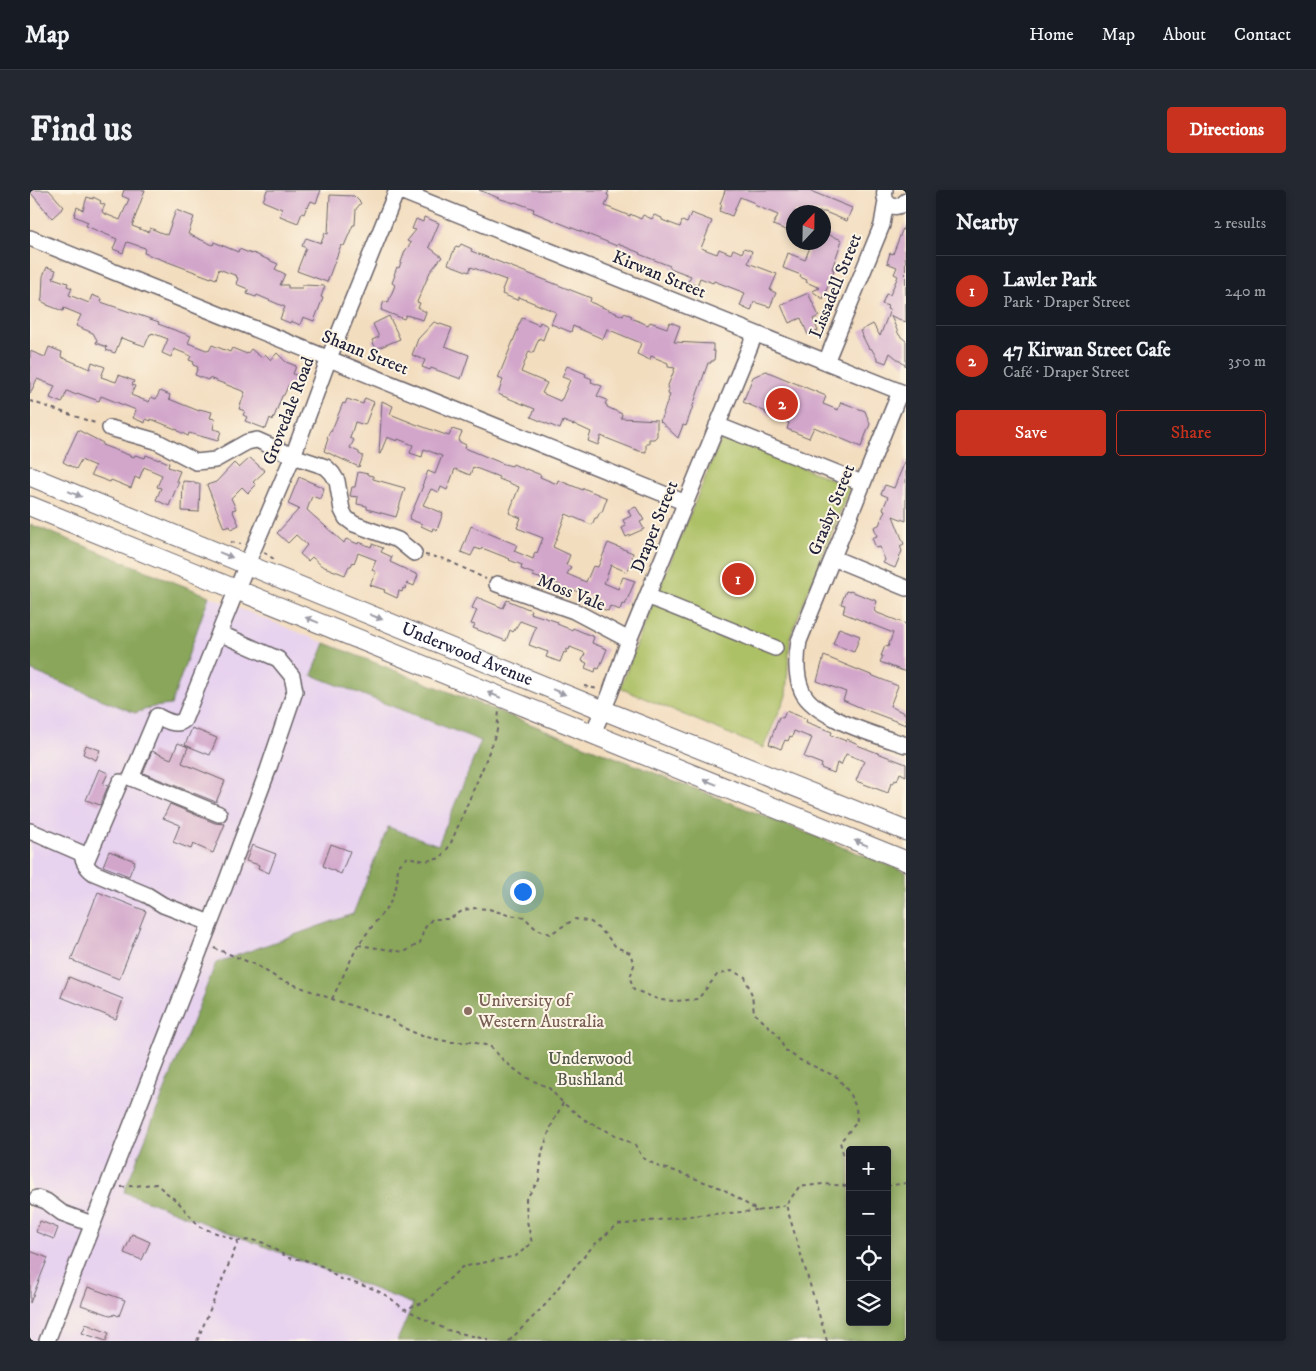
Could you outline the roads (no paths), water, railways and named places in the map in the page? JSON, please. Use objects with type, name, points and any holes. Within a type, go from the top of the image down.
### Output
[{"type":"main road","name":"Underwood Avenue","points":[[30,476],[603,710],[906,831]]},
{"type":"main road","name":"Underwood Avenue","points":[[30,506],[906,861]]},
{"type":"street","name":"Kirwan Street","points":[[397,190],[903,393]]},
{"type":"street","name":"Grovedale Road","points":[[219,814],[131,778],[156,716],[176,724],[184,720],[293,456],[329,358],[397,190]]},
{"type":"street","name":"Lissadell Street","points":[[826,362],[893,199]]},
{"type":"street","name":"Shann Street","points":[[30,238],[686,503]]},
{"type":"street","name":"Draper Street","points":[[592,735],[755,334]]},
{"type":"street","name":"Grasby Street","points":[[903,393],[862,483],[799,641],[796,670],[802,692],[815,707],[867,732],[906,745]]},
{"type":"street","points":[[717,425],[862,483]]},
{"type":"street","points":[[110,428],[156,441],[196,462],[215,460],[247,442],[257,440],[293,456],[326,467],[332,472],[337,481],[342,510],[346,518],[354,524],[398,540],[414,552]]},
{"type":"street","points":[[833,558],[906,588]]},
{"type":"street","name":"Moss Vale","points":[[497,584],[574,610],[629,640]]},
{"type":"street","points":[[647,596],[775,648]]},
{"type":"street","points":[[47,1341],[210,923],[268,770],[295,691],[292,676],[278,659],[219,633]]},
{"type":"street","points":[[85,864],[120,782]]},
{"type":"street","points":[[30,831],[81,853],[85,864],[94,873],[147,895],[163,905],[210,923]]},
{"type":"street","points":[[37,1198],[46,1201],[62,1212],[92,1224]]},
{"type":"place","name":"47 Kirwan Street Cafe","points":[[782,404]]},
{"type":"place","name":"Lawler Park","points":[[738,579]]},
{"type":"place","name":"University of Western Australia","points":[[468,1011]]},
{"type":"park label","name":"Underwood Bushland","points":[[590,1070]]}]
